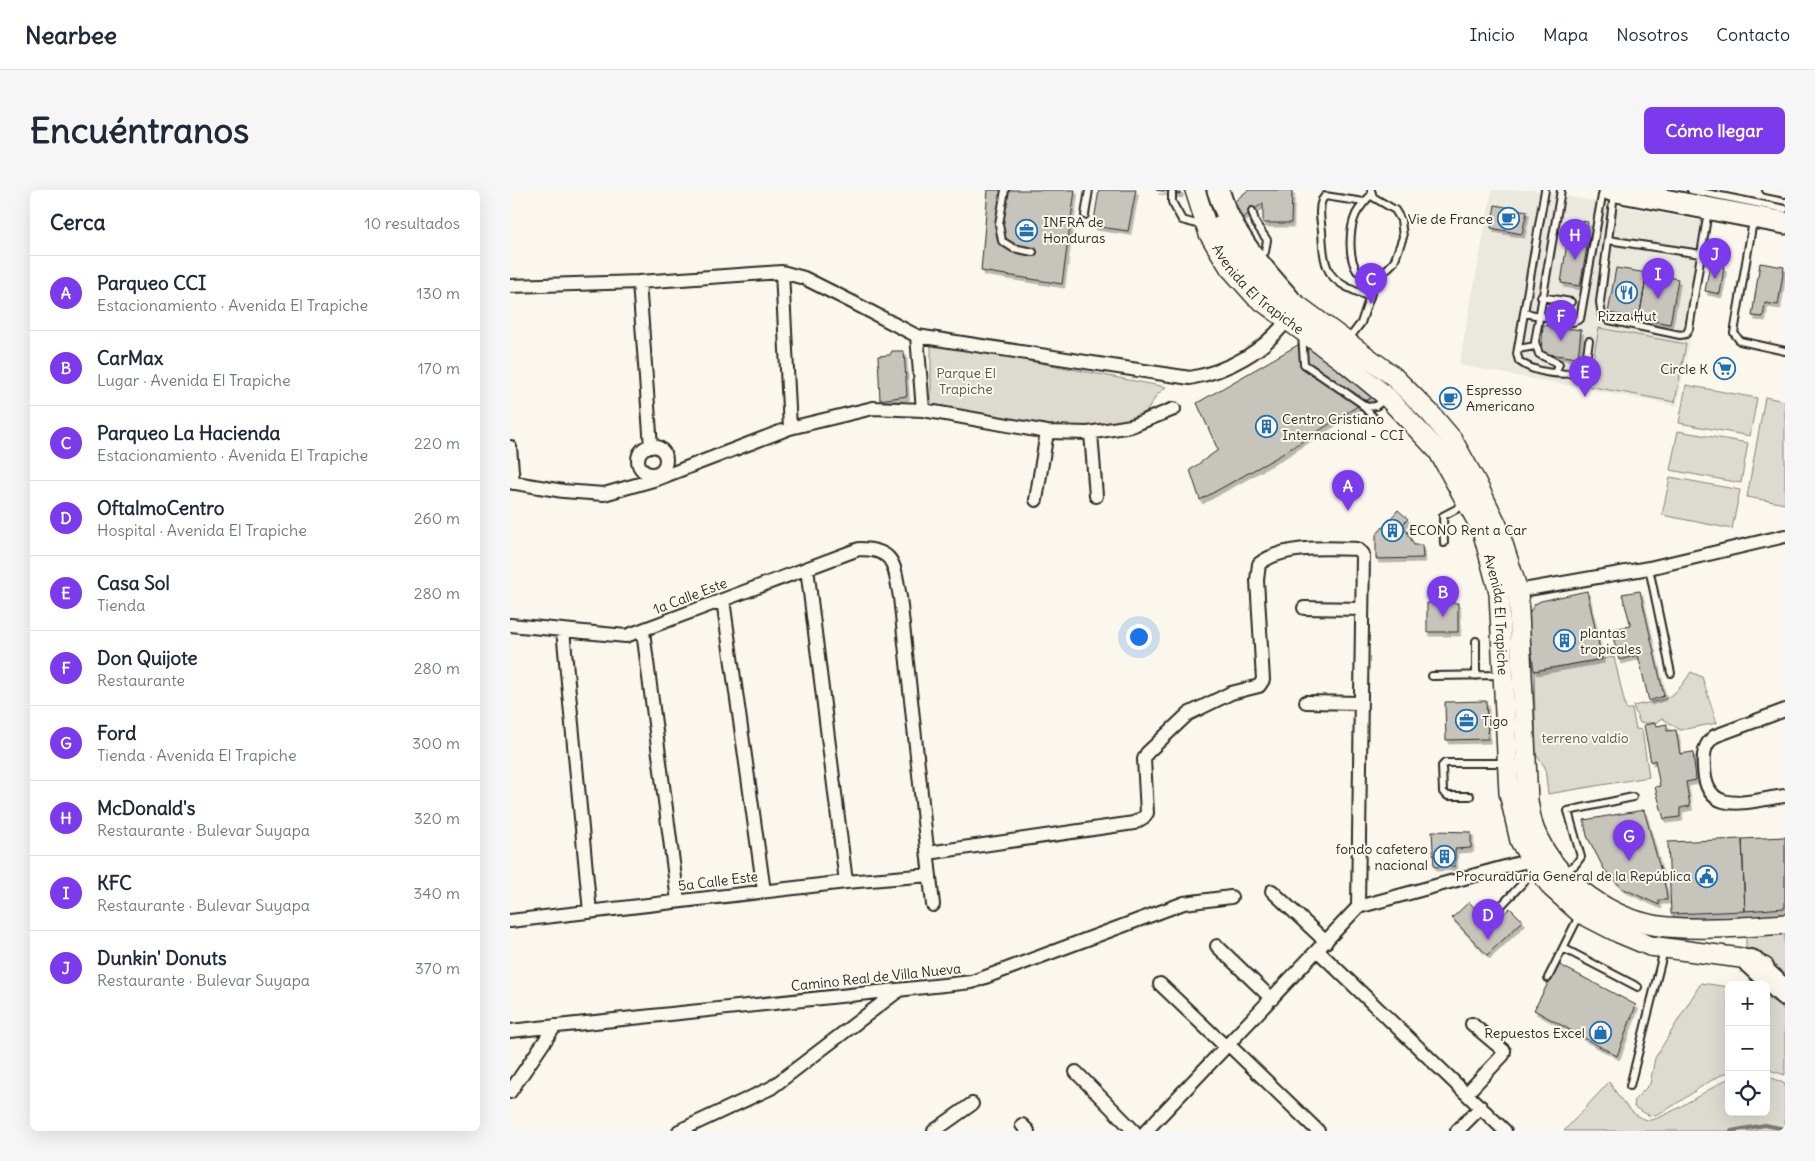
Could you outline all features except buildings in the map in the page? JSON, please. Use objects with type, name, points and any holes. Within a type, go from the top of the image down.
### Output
[{"type":"highway","points":[[1746,960],[1785,993]]},
{"type":"main road","name":"Avenida El Trapiche","points":[[1195,190],[1206,226],[1230,268],[1255,296],[1348,341],[1393,376],[1430,413],[1452,439],[1498,525],[1508,592],[1528,801],[1539,861],[1552,888],[1580,913],[1650,946],[1746,960],[1772,971],[1785,981]]},
{"type":"main road","name":"Avenida El Trapiche","points":[[1206,190],[1209,203],[1228,241],[1254,273],[1293,316],[1387,397],[1438,451],[1482,530],[1508,592],[1503,675],[1507,763],[1513,818],[1520,841],[1539,861],[1562,873],[1595,901],[1629,918],[1666,927],[1743,927],[1785,924]]},
{"type":"main road","points":[[1218,190],[1230,223],[1293,316],[1308,320],[1356,357],[1393,376]]},
{"type":"main road","points":[[1613,190],[1785,223]]},
{"type":"main road","points":[[1743,927],[1739,943],[1746,960]]},
{"type":"street","points":[[510,286],[639,282],[782,272],[804,278],[917,336],[1190,378],[1224,369],[1262,348],[1293,316]]},
{"type":"street","points":[[782,272],[790,428]]},
{"type":"street","points":[[639,282],[650,447]]},
{"type":"street","points":[[917,336],[923,410]]},
{"type":"street","points":[[510,447],[511,482],[563,491],[604,494],[790,428],[873,408],[923,410],[1047,432],[1091,433],[1131,426],[1174,409]]},
{"type":"street","points":[[1036,500],[1047,432]]},
{"type":"street","points":[[1091,433],[1096,496]]},
{"type":"street","points":[[650,447],[659,449],[665,456],[662,468],[656,476],[646,473],[638,462],[642,450],[650,447]]},
{"type":"street","points":[[1508,592],[1648,568],[1785,536]]},
{"type":"street","name":"1a Calle Este","points":[[510,625],[626,636],[859,549],[875,549],[887,556],[894,567],[900,597],[928,853]]},
{"type":"street","points":[[933,905],[928,853],[1134,823],[1144,818],[1148,813],[1144,759],[1147,753],[1188,714],[1231,694],[1259,686],[1263,680],[1257,580],[1259,564],[1264,560],[1310,549],[1361,550],[1363,554],[1358,907]]},
{"type":"street","points":[[807,568],[846,882]]},
{"type":"street","points":[[723,600],[764,891]]},
{"type":"street","points":[[1304,608],[1362,610]]},
{"type":"street","points":[[563,630],[590,912]]},
{"type":"street","points":[[642,630],[678,901]]},
{"type":"street","points":[[1306,702],[1361,703]]},
{"type":"street","points":[[1785,710],[1715,736],[1708,742],[1704,761],[1706,787],[1716,800],[1729,802],[1785,796]]},
{"type":"street","points":[[1146,1131],[1358,907],[1539,861]]},
{"type":"street","name":"5a Calle Este","points":[[510,921],[846,882],[930,875]]},
{"type":"street","points":[[1272,891],[1322,946],[1505,1131]]},
{"type":"street","name":"Camino Real de Villa Nueva","points":[[510,1031],[978,980],[1184,903],[1232,897]]},
{"type":"street","points":[[1217,946],[1272,998]]},
{"type":"street","points":[[1160,984],[1318,1131]]},
{"type":"street","points":[[679,1131],[771,1088],[898,990]]},
{"type":"street","points":[[1467,1093],[1503,1055],[1504,1051],[1472,1024]]},
{"type":"street","points":[[510,1092],[555,1026]]},
{"type":"street","points":[[1076,1072],[1134,1131]]},
{"type":"street","points":[[934,1131],[972,1104]]},
{"type":"street","points":[[1457,1131],[1481,1107]]},
{"type":"lane","points":[[1005,190],[999,224],[1002,241],[1013,248],[1033,252]]},
{"type":"lane","points":[[1085,215],[1089,190]]},
{"type":"lane","points":[[1545,190],[1518,349],[1519,361],[1555,373],[1578,374],[1586,360],[1589,341]]},
{"type":"lane","points":[[1555,373],[1559,364],[1539,354],[1535,346],[1541,296],[1561,190]]},
{"type":"lane","points":[[1524,313],[1573,322],[1580,319],[1602,190]]},
{"type":"lane","points":[[1613,190],[1600,302],[1602,316],[1609,320],[1680,335],[1686,334],[1689,329],[1709,208]]},
{"type":"lane","points":[[1692,190],[1785,209]]},
{"type":"lane","points":[[1766,190],[1785,194]]},
{"type":"lane","points":[[1348,341],[1360,323],[1376,281],[1394,262],[1400,247],[1403,229],[1395,210],[1371,192],[1356,214],[1352,257],[1357,271],[1376,281]]},
{"type":"lane","points":[[1172,193],[1172,202],[1182,220],[1206,226]]},
{"type":"lane","points":[[1364,202],[1325,196],[1322,200],[1323,254],[1327,270],[1335,281],[1370,297]]},
{"type":"lane","points":[[1252,211],[1256,224],[1267,240],[1265,252],[1254,260]]},
{"type":"lane","points":[[1754,217],[1734,334],[1740,341],[1785,351]]},
{"type":"lane","points":[[1608,240],[1701,254]]},
{"type":"lane","points":[[1541,296],[1571,302]]},
{"type":"lane","points":[[1293,316],[1304,364],[1362,405],[1374,418]]},
{"type":"lane","points":[[1518,349],[1535,346]]},
{"type":"lane","points":[[1362,405],[1372,408],[1387,397]]},
{"type":"lane","points":[[1444,543],[1442,516],[1468,504]]},
{"type":"lane","points":[[1648,568],[1672,672]]},
{"type":"lane","points":[[1476,641],[1476,676]]},
{"type":"lane","points":[[1432,676],[1503,675]]},
{"type":"lane","points":[[1470,796],[1448,796],[1443,792],[1441,770],[1445,763],[1507,763]]},
{"type":"lane","points":[[1562,873],[1575,866],[1581,857],[1568,811],[1633,797]]},
{"type":"lane","points":[[1499,908],[1539,861]]},
{"type":"lane","points":[[1548,978],[1565,948],[1580,913]]},
{"type":"lane","points":[[1565,948],[1638,987]]},
{"type":"lane","points":[[1630,1086],[1664,948]]},
{"type":"shaded area","points":[[1492,190],[1533,190],[1712,223],[1677,406],[1459,365]]},
{"type":"green space","points":[[1599,328],[1686,344],[1675,402],[1588,386]]},
{"type":"green space","name":"Parque El Trapiche","points":[[931,342],[1166,387],[1157,395],[1145,414],[1129,420],[1092,428],[1061,429],[931,406]]},
{"type":"green space","points":[[1686,385],[1757,398],[1750,436],[1679,423]]},
{"type":"green space","points":[[1765,397],[1785,401],[1785,504],[1747,497]]},
{"type":"green space","points":[[1678,431],[1748,443],[1741,483],[1670,470]]},
{"type":"green space","points":[[1670,477],[1740,490],[1732,529],[1662,515]]},
{"type":"green space","name":"terreno valdío","points":[[1614,657],[1626,709],[1632,709],[1636,729],[1642,730],[1649,777],[1548,794],[1545,767],[1536,755],[1534,671]]},
{"type":"green space","points":[[1691,672],[1702,677],[1717,723],[1680,730],[1662,718],[1655,723],[1640,723],[1633,706],[1667,698],[1678,689]]},
{"type":"green space","points":[[1785,929],[1785,975],[1746,957],[1746,932]]},
{"type":"green space","points":[[1701,983],[1725,986],[1725,1074],[1668,1109],[1650,1116],[1634,1107],[1635,1099],[1650,1084],[1655,1058]]},
{"type":"green space","points":[[1770,1000],[1780,1004],[1785,1012],[1785,1075],[1770,1070]]},
{"type":"green space","points":[[1770,1077],[1785,1084],[1785,1131],[1564,1131],[1609,1082],[1620,1099],[1641,1118],[1653,1119],[1674,1110],[1725,1080],[1725,1116],[1770,1116]]},
{"type":"waterway","points":[[1731,1131],[1765,1125],[1785,1129]]},
{"type":"place","name":"Vie de France","points":[[1509,219]]},
{"type":"place","name":"INFRA de Honduras","points":[[1027,230]]},
{"type":"place","name":"McDonald's","points":[[1575,260]]},
{"type":"place","name":"Dunkin' Donuts","points":[[1715,279]]},
{"type":"place","name":"Pizza Hut","points":[[1627,293]]},
{"type":"place","name":"KFC","points":[[1658,299]]},
{"type":"place","name":"Parqueo La Hacienda","points":[[1371,304]]},
{"type":"place","name":"Don Quijote","points":[[1561,341]]},
{"type":"place","name":"Circle K","points":[[1724,369]]},
{"type":"place","name":"Casa Sol","points":[[1585,397]]},
{"type":"place","name":"Espresso Americano","points":[[1450,398]]},
{"type":"place","name":"Centro Cristiano Internacional - CCI","points":[[1266,427]]},
{"type":"place","name":"Parqueo CCI","points":[[1348,511]]},
{"type":"place","name":"ECONO Rent a Car","points":[[1393,530]]},
{"type":"place","name":"CarMax","points":[[1443,617]]},
{"type":"place","name":"plantas tropicales","points":[[1564,641]]},
{"type":"place","name":"Tigo","points":[[1466,721]]},
{"type":"place","name":"fondo cafetero nacional","points":[[1444,857]]},
{"type":"place","name":"Ford","points":[[1629,861]]},
{"type":"place","name":"Procuraduría General de la República","points":[[1707,876]]},
{"type":"place","name":"OftalmoCentro","points":[[1488,940]]},
{"type":"place","name":"Repuestos Excel","points":[[1601,1033]]}]
